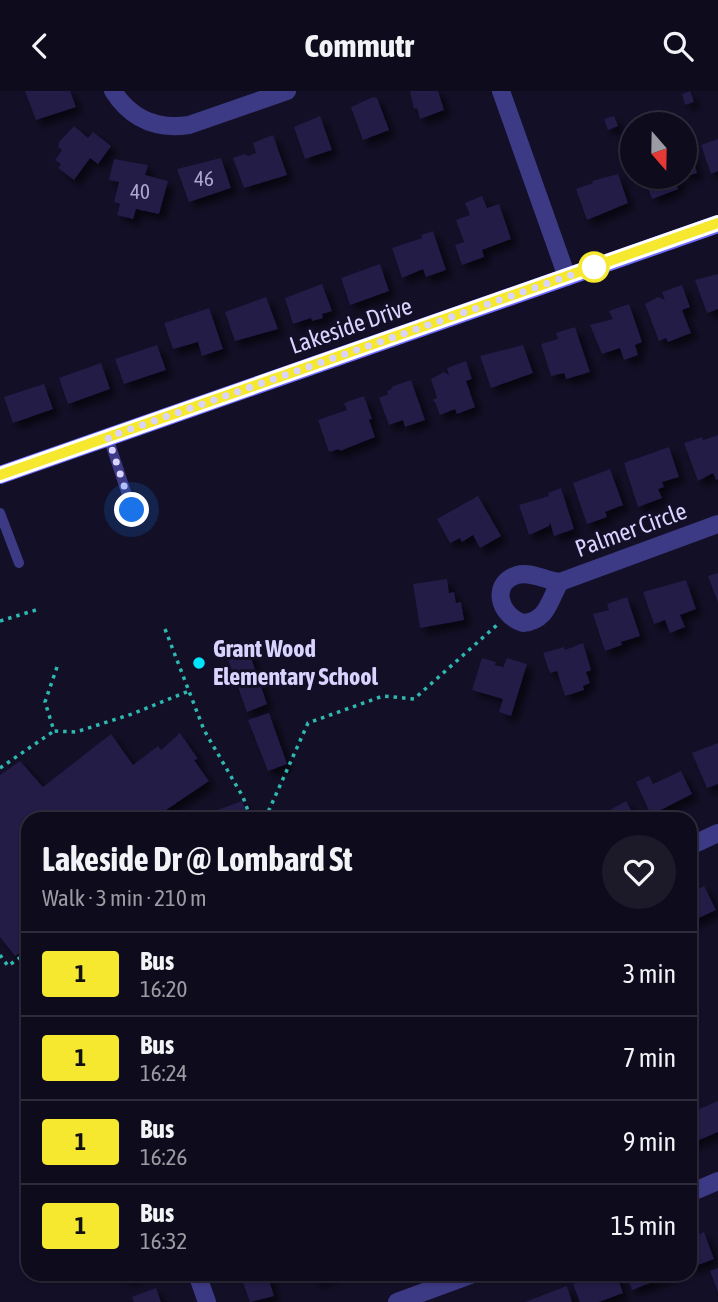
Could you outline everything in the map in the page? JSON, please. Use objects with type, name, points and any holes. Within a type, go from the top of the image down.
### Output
[{"type":"street","points":[[113,91],[124,107],[138,118],[155,125],[173,127],[189,125],[287,91]]},
{"type":"street","points":[[501,91],[567,277]]},
{"type":"street","name":"Lakeside Drive","points":[[0,475],[718,223]]},
{"type":"street","name":"Palmer Circle","points":[[560,582],[546,612],[540,618],[523,623],[508,615],[501,599],[506,583],[512,577],[529,573],[549,581],[560,582],[718,524]]},
{"type":"street","points":[[697,843],[718,833]]},
{"type":"street","points":[[697,1190],[718,1181]]},
{"type":"street","points":[[200,1281],[207,1302]]},
{"type":"street","points":[[397,1302],[454,1281]]},
{"type":"lane","points":[[108,437],[132,510]]},
{"type":"lane","points":[[0,513],[19,562]]},
{"type":"path","points":[[0,621],[36,610]]},
{"type":"path","points":[[268,812],[308,723],[383,696],[414,699],[508,615]]},
{"type":"path","points":[[165,629],[204,730],[243,797],[248,812]]},
{"type":"path","points":[[54,731],[45,702],[57,667]]},
{"type":"path","points":[[0,768],[54,731],[76,732],[132,714],[189,691]]},
{"type":"path","points":[[0,955],[8,966],[21,957]]},
{"type":"building","points":[[25,91],[70,91],[76,107],[36,120]]},
{"type":"building","points":[[410,91],[438,91],[444,110],[420,119],[417,108],[414,109]]},
{"type":"building","points":[[690,91],[694,102],[685,105],[682,94]]},
{"type":"building","points":[[373,97],[377,98],[389,130],[363,140],[351,107]]},
{"type":"building","points":[[320,116],[332,150],[305,159],[294,127]]},
{"type":"building","points":[[614,116],[618,126],[608,130],[604,119]]},
{"type":"building","points":[[74,126],[88,138],[93,132],[111,146],[98,164],[90,158],[74,180],[58,168],[61,164],[55,160],[62,150],[58,147],[59,142]]},
{"type":"building","points":[[273,135],[287,175],[244,188],[233,158],[256,153],[253,143]]},
{"type":"building","points":[[718,139],[718,171],[711,174],[701,145]]},
{"type":"building","points":[[221,158],[231,188],[189,202],[177,169]]},
{"type":"building","points":[[114,159],[148,165],[145,175],[168,181],[159,214],[136,209],[133,219],[117,215],[120,204],[114,202],[119,182],[109,180]]},
{"type":"building","points":[[618,174],[620,189],[623,189],[628,203],[587,220],[576,189],[593,183],[592,181]]},
{"type":"building","points":[[648,189],[678,189],[652,199]]},
{"type":"building","points":[[482,196],[487,208],[499,204],[511,239],[482,250],[484,257],[462,265],[455,245],[464,242],[456,220],[470,215],[465,203]]},
{"type":"building","points":[[433,231],[446,270],[426,277],[423,269],[402,278],[392,248],[422,238],[421,235]]},
{"type":"building","points":[[380,264],[389,291],[350,305],[341,278]]},
{"type":"building","points":[[718,274],[718,309],[707,313],[695,280]]},
{"type":"building","points":[[322,284],[332,311],[322,314],[323,318],[312,321],[311,318],[293,324],[285,298]]},
{"type":"building","points":[[682,285],[690,307],[682,310],[691,333],[668,342],[666,338],[659,341],[645,304],[658,297],[665,300],[662,292]]},
{"type":"building","points":[[266,297],[278,329],[235,341],[225,312]]},
{"type":"building","points":[[629,304],[642,342],[635,345],[638,355],[624,360],[620,348],[602,354],[590,325],[613,319],[609,311]]},
{"type":"building","points":[[209,308],[223,349],[202,356],[198,342],[173,349],[164,323]]},
{"type":"building","points":[[575,327],[590,372],[566,379],[564,373],[551,376],[541,344],[558,339],[556,333]]},
{"type":"building","points":[[157,345],[166,370],[124,384],[115,359]]},
{"type":"building","points":[[523,345],[533,373],[491,388],[480,356]]},
{"type":"building","points":[[466,361],[472,379],[466,381],[475,407],[457,414],[455,409],[440,415],[432,400],[437,398],[431,379],[444,372],[449,375],[447,368]]},
{"type":"building","points":[[101,363],[110,389],[68,404],[59,378]]},
{"type":"building","points":[[411,380],[425,420],[405,427],[403,420],[389,425],[379,398],[388,394],[387,391],[392,389],[391,387]]},
{"type":"building","points":[[44,384],[53,409],[13,423],[4,397]]},
{"type":"building","points":[[364,396],[375,437],[340,451],[329,452],[318,420],[347,410],[344,403]]},
{"type":"building","points":[[718,435],[718,479],[716,480],[713,473],[698,481],[684,443]]},
{"type":"building","points":[[669,447],[679,477],[662,482],[664,487],[658,489],[662,498],[638,507],[624,463]]},
{"type":"building","points":[[610,469],[623,505],[605,512],[607,517],[587,524],[573,483]]},
{"type":"building","points":[[561,488],[574,529],[554,536],[550,522],[549,526],[529,535],[519,505],[549,496],[548,493]]},
{"type":"building","points":[[478,496],[501,536],[480,548],[473,535],[462,542],[460,538],[450,543],[437,519]]},
{"type":"building","points":[[718,573],[718,603],[708,576]]},
{"type":"building","points":[[447,579],[449,593],[454,592],[456,603],[461,602],[464,620],[420,628],[413,584]]},
{"type":"building","points":[[686,580],[696,609],[680,615],[685,627],[670,633],[665,620],[654,624],[643,592]]},
{"type":"building","points":[[627,597],[640,636],[605,651],[593,614],[609,610],[607,604]]},
{"type":"building","points":[[583,643],[591,670],[586,672],[590,683],[583,686],[584,690],[565,696],[557,671],[550,673],[543,653],[564,647],[565,650]]},
{"type":"building","points":[[247,646],[267,704],[247,712],[226,654]]},
{"type":"building","points":[[482,658],[496,662],[495,665],[503,667],[502,670],[507,658],[527,664],[511,716],[499,712],[503,699],[472,690]]},
{"type":"building","points":[[269,713],[287,764],[268,771],[248,720]]},
{"type":"building","name":"Grant Wood Elementary School","points":[[180,733],[209,781],[163,812],[21,812],[21,952],[15,956],[0,937],[0,775],[20,761],[43,787],[111,734],[133,765],[158,746],[161,750]]},
{"type":"building","points":[[718,743],[718,784],[707,788],[692,753]]},
{"type":"building","points":[[681,771],[692,794],[657,812],[650,812],[636,782],[649,776],[653,784]]},
{"type":"building","points":[[242,801],[246,812],[212,812]]},
{"type":"building","points":[[626,801],[632,812],[606,812]]},
{"type":"building","points":[[704,886],[716,910],[697,919],[697,890]]},
{"type":"building","points":[[718,1101],[718,1132],[697,1141],[697,1110]]},
{"type":"building","points":[[704,1232],[714,1259],[697,1265],[697,1235]]},
{"type":"building","points":[[718,1268],[718,1292],[710,1271]]},
{"type":"building","points":[[242,1281],[269,1281],[274,1296],[250,1302]]},
{"type":"building","points":[[582,1281],[619,1281],[623,1293],[599,1302],[580,1302],[573,1284]]},
{"type":"building","points":[[629,1281],[655,1281],[632,1290]]},
{"type":"building","points":[[567,1286],[572,1302],[525,1302]]},
{"type":"building","points":[[156,1288],[161,1302],[134,1302],[132,1297]]},
{"type":"bus line","name":"1","points":[[0,475],[718,223]]},
{"type":"place","name":"Grant Wood Elementary School","points":[[199,663]]},
{"type":"route","points":[[132,510],[108,437],[594,267]]}]
